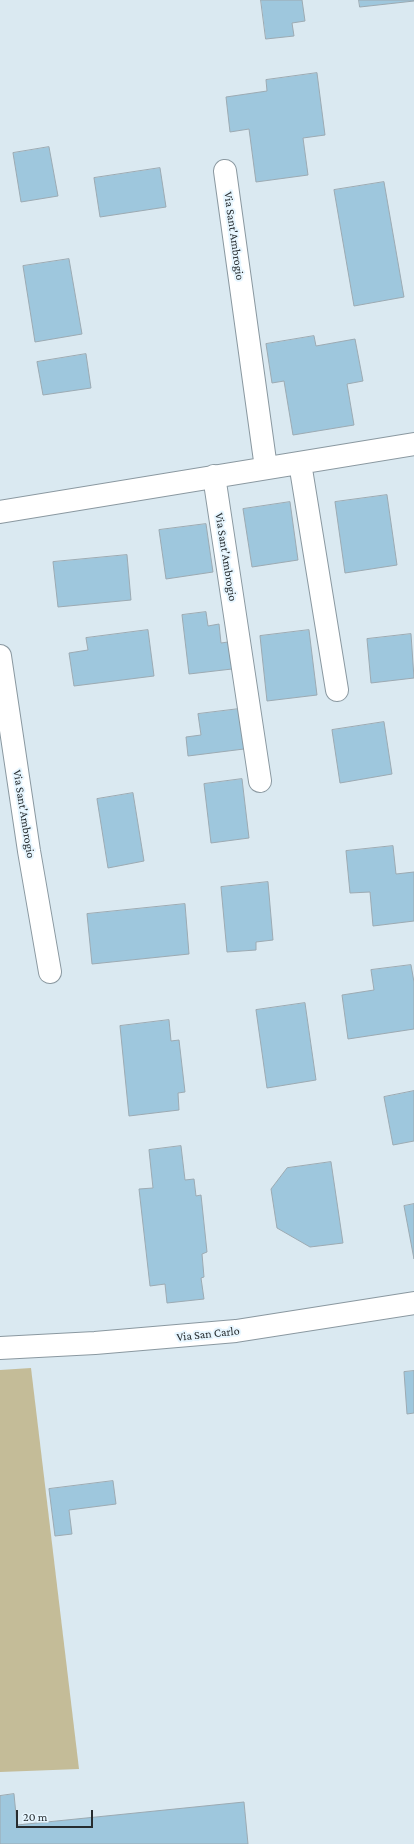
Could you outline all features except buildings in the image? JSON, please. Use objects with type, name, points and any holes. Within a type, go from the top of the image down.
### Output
[{"type":"street","name":"Via Sant'Ambrogio","points":[[225,171],[266,468]]},
{"type":"street","points":[[0,512],[414,444]]},
{"type":"street","points":[[300,463],[337,690]]},
{"type":"street","name":"Via Sant'Ambrogio","points":[[214,476],[260,781]]},
{"type":"street","name":"Via Sant'Ambrogio","points":[[0,656],[29,851],[50,972]]},
{"type":"street","name":"Via San Carlo","points":[[0,1348],[94,1343],[236,1331],[414,1302]]},
{"type":"shaded area","points":[[31,1368],[79,1769],[0,1772],[0,1370]]}]
